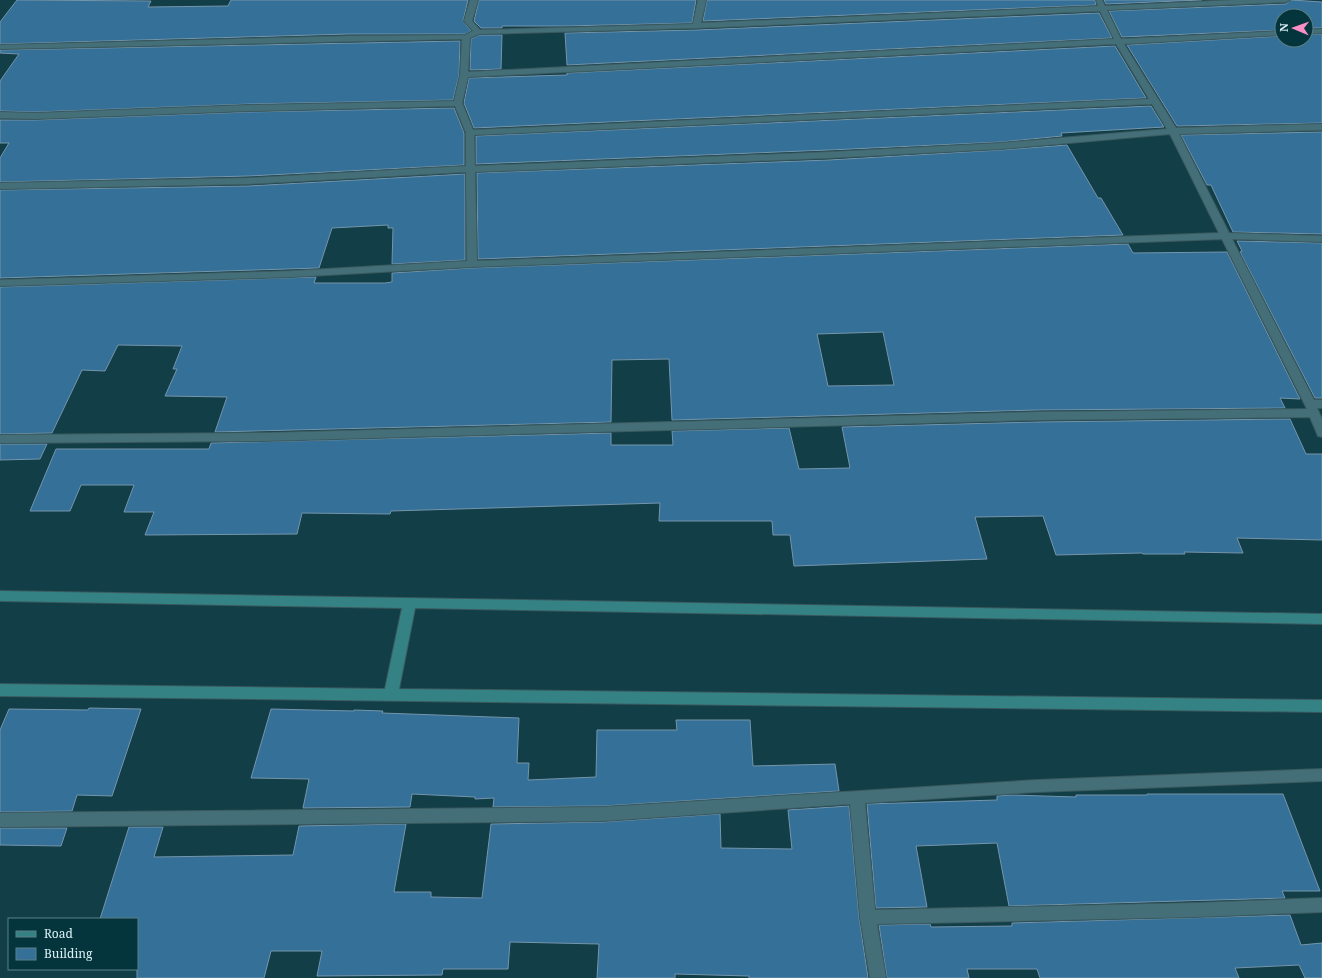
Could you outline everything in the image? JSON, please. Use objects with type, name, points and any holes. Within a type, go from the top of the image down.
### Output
[{"type":"street","points":[[474,0],[468,21],[478,32]]},
{"type":"street","points":[[697,26],[702,0]]},
{"type":"street","points":[[0,47],[103,46],[356,37],[466,37],[478,32],[697,26],[1100,4],[1286,0]]},
{"type":"street","points":[[1100,4],[1119,42],[1173,130],[1322,433]]},
{"type":"street","points":[[464,75],[1274,33]]},
{"type":"street","points":[[466,37],[464,75],[458,103],[470,134],[472,264]]},
{"type":"street","points":[[470,134],[1155,101]]},
{"type":"street","points":[[0,115],[35,116],[249,108],[458,103]]},
{"type":"street","points":[[0,186],[249,181],[470,169],[829,155],[993,146],[1173,130],[1322,127]]},
{"type":"street","points":[[0,282],[292,274],[472,264],[1226,236],[1322,239]]},
{"type":"street","points":[[0,439],[263,437],[1311,408],[1322,404]]},
{"type":"street","points":[[0,596],[1322,619]]},
{"type":"street","points":[[391,694],[410,603]]},
{"type":"street","points":[[0,690],[1322,706]]},
{"type":"street","points":[[0,820],[603,814],[1037,786],[1322,775]]},
{"type":"street","points":[[857,798],[868,918],[878,978]]},
{"type":"street","points":[[868,918],[1322,906]]},
{"type":"building","points":[[17,0],[151,1],[148,7],[228,6],[231,0],[468,0],[463,21],[471,31],[465,34],[349,34],[0,44],[0,22]]},
{"type":"building","points":[[479,0],[696,0],[692,23],[502,26],[502,28],[481,28],[474,21]]},
{"type":"building","points":[[707,0],[1095,0],[1096,5],[703,21]]},
{"type":"building","points":[[1104,0],[1202,0],[1106,4]]},
{"type":"building","points":[[1291,0],[1322,2],[1322,28],[1314,28],[1314,8],[1274,8],[1274,30],[1122,37],[1109,11],[1286,4]]},
{"type":"building","points":[[1099,13],[1112,38],[567,65],[565,33],[697,30]]},
{"type":"building","points":[[1314,34],[1322,34],[1322,123],[1177,126],[1127,45],[1274,36],[1274,48],[1314,48]]},
{"type":"building","points":[[479,35],[502,35],[501,69],[470,70],[471,39]]},
{"type":"building","points":[[460,41],[459,75],[453,100],[249,104],[35,112],[0,111],[0,81],[19,54],[0,53],[0,50]]},
{"type":"building","points":[[1115,46],[1146,98],[474,128],[464,103],[469,78],[567,75],[567,73]]},
{"type":"building","points":[[1151,106],[1164,127],[1061,133],[1062,136],[1001,142],[476,164],[476,136]]},
{"type":"building","points":[[454,108],[464,133],[464,165],[249,176],[0,182],[0,158],[9,143],[0,143],[0,120],[249,112]]},
{"type":"building","points":[[1322,132],[1322,234],[1233,232],[1211,185],[1207,185],[1181,135]]},
{"type":"building","points":[[1067,145],[1098,198],[1101,198],[1123,235],[478,259],[477,173],[829,160]]},
{"type":"building","points":[[465,174],[465,260],[392,264],[393,228],[388,228],[388,225],[332,228],[319,268],[0,278],[0,190],[249,186]]},
{"type":"building","points":[[1237,241],[1322,243],[1322,398],[1315,398],[1240,252],[1242,251]]},
{"type":"building","points":[[1128,244],[1133,253],[1227,252],[1300,399],[1280,398],[1285,408],[1037,410],[672,420],[669,359],[612,360],[611,422],[215,432],[227,397],[165,396],[177,369],[173,369],[182,346],[118,345],[105,371],[82,370],[52,433],[0,434],[0,287],[316,277],[314,283],[385,283],[392,282],[392,273],[472,268]],"holes":[[[883,332],[894,385],[828,386],[817,334]]]},
{"type":"building","points":[[1290,419],[1306,454],[1322,454],[1322,540],[1237,538],[1243,553],[1184,552],[1185,554],[1142,553],[1056,555],[1043,516],[975,517],[987,559],[794,566],[790,535],[773,535],[772,521],[659,521],[660,503],[391,511],[390,514],[302,513],[297,534],[145,535],[154,512],[124,512],[134,485],[81,485],[70,511],[30,511],[56,449],[209,449],[211,443],[611,433],[611,445],[673,445],[672,431],[789,428],[799,469],[850,468],[842,427],[1037,422]]},
{"type":"building","points":[[0,444],[47,444],[40,459],[0,460]]},
{"type":"building","points":[[89,708],[141,709],[112,796],[77,795],[72,811],[0,812],[0,730],[9,709],[88,710]]},
{"type":"building","points":[[271,709],[383,711],[382,713],[519,718],[517,763],[529,763],[528,780],[596,777],[597,730],[677,730],[676,720],[750,720],[753,766],[835,764],[839,791],[603,806],[493,807],[494,798],[475,799],[475,797],[412,794],[410,807],[303,808],[309,779],[251,778]]},
{"type":"building","points":[[1283,794],[1320,891],[1282,891],[1285,898],[1009,906],[997,843],[916,846],[927,907],[876,908],[867,804],[997,800],[997,796],[1011,795],[1076,797],[1076,795]]},
{"type":"building","points":[[849,806],[859,917],[868,978],[749,978],[749,976],[675,974],[675,978],[597,978],[599,944],[510,942],[508,969],[443,969],[442,975],[317,976],[322,951],[271,951],[264,978],[137,978],[138,918],[100,918],[129,827],[163,827],[154,857],[293,855],[299,826],[406,824],[394,892],[431,892],[431,897],[482,898],[491,824],[603,822],[720,814],[721,848],[792,849],[788,810]]},
{"type":"building","points":[[0,828],[67,828],[61,846],[0,845]]},
{"type":"building","points":[[1290,915],[1301,945],[1322,943],[1322,978],[1305,978],[1299,965],[1235,968],[1239,978],[1040,978],[1037,969],[967,969],[969,978],[887,978],[879,925],[930,924],[931,927],[1012,926],[1012,923]]}]
